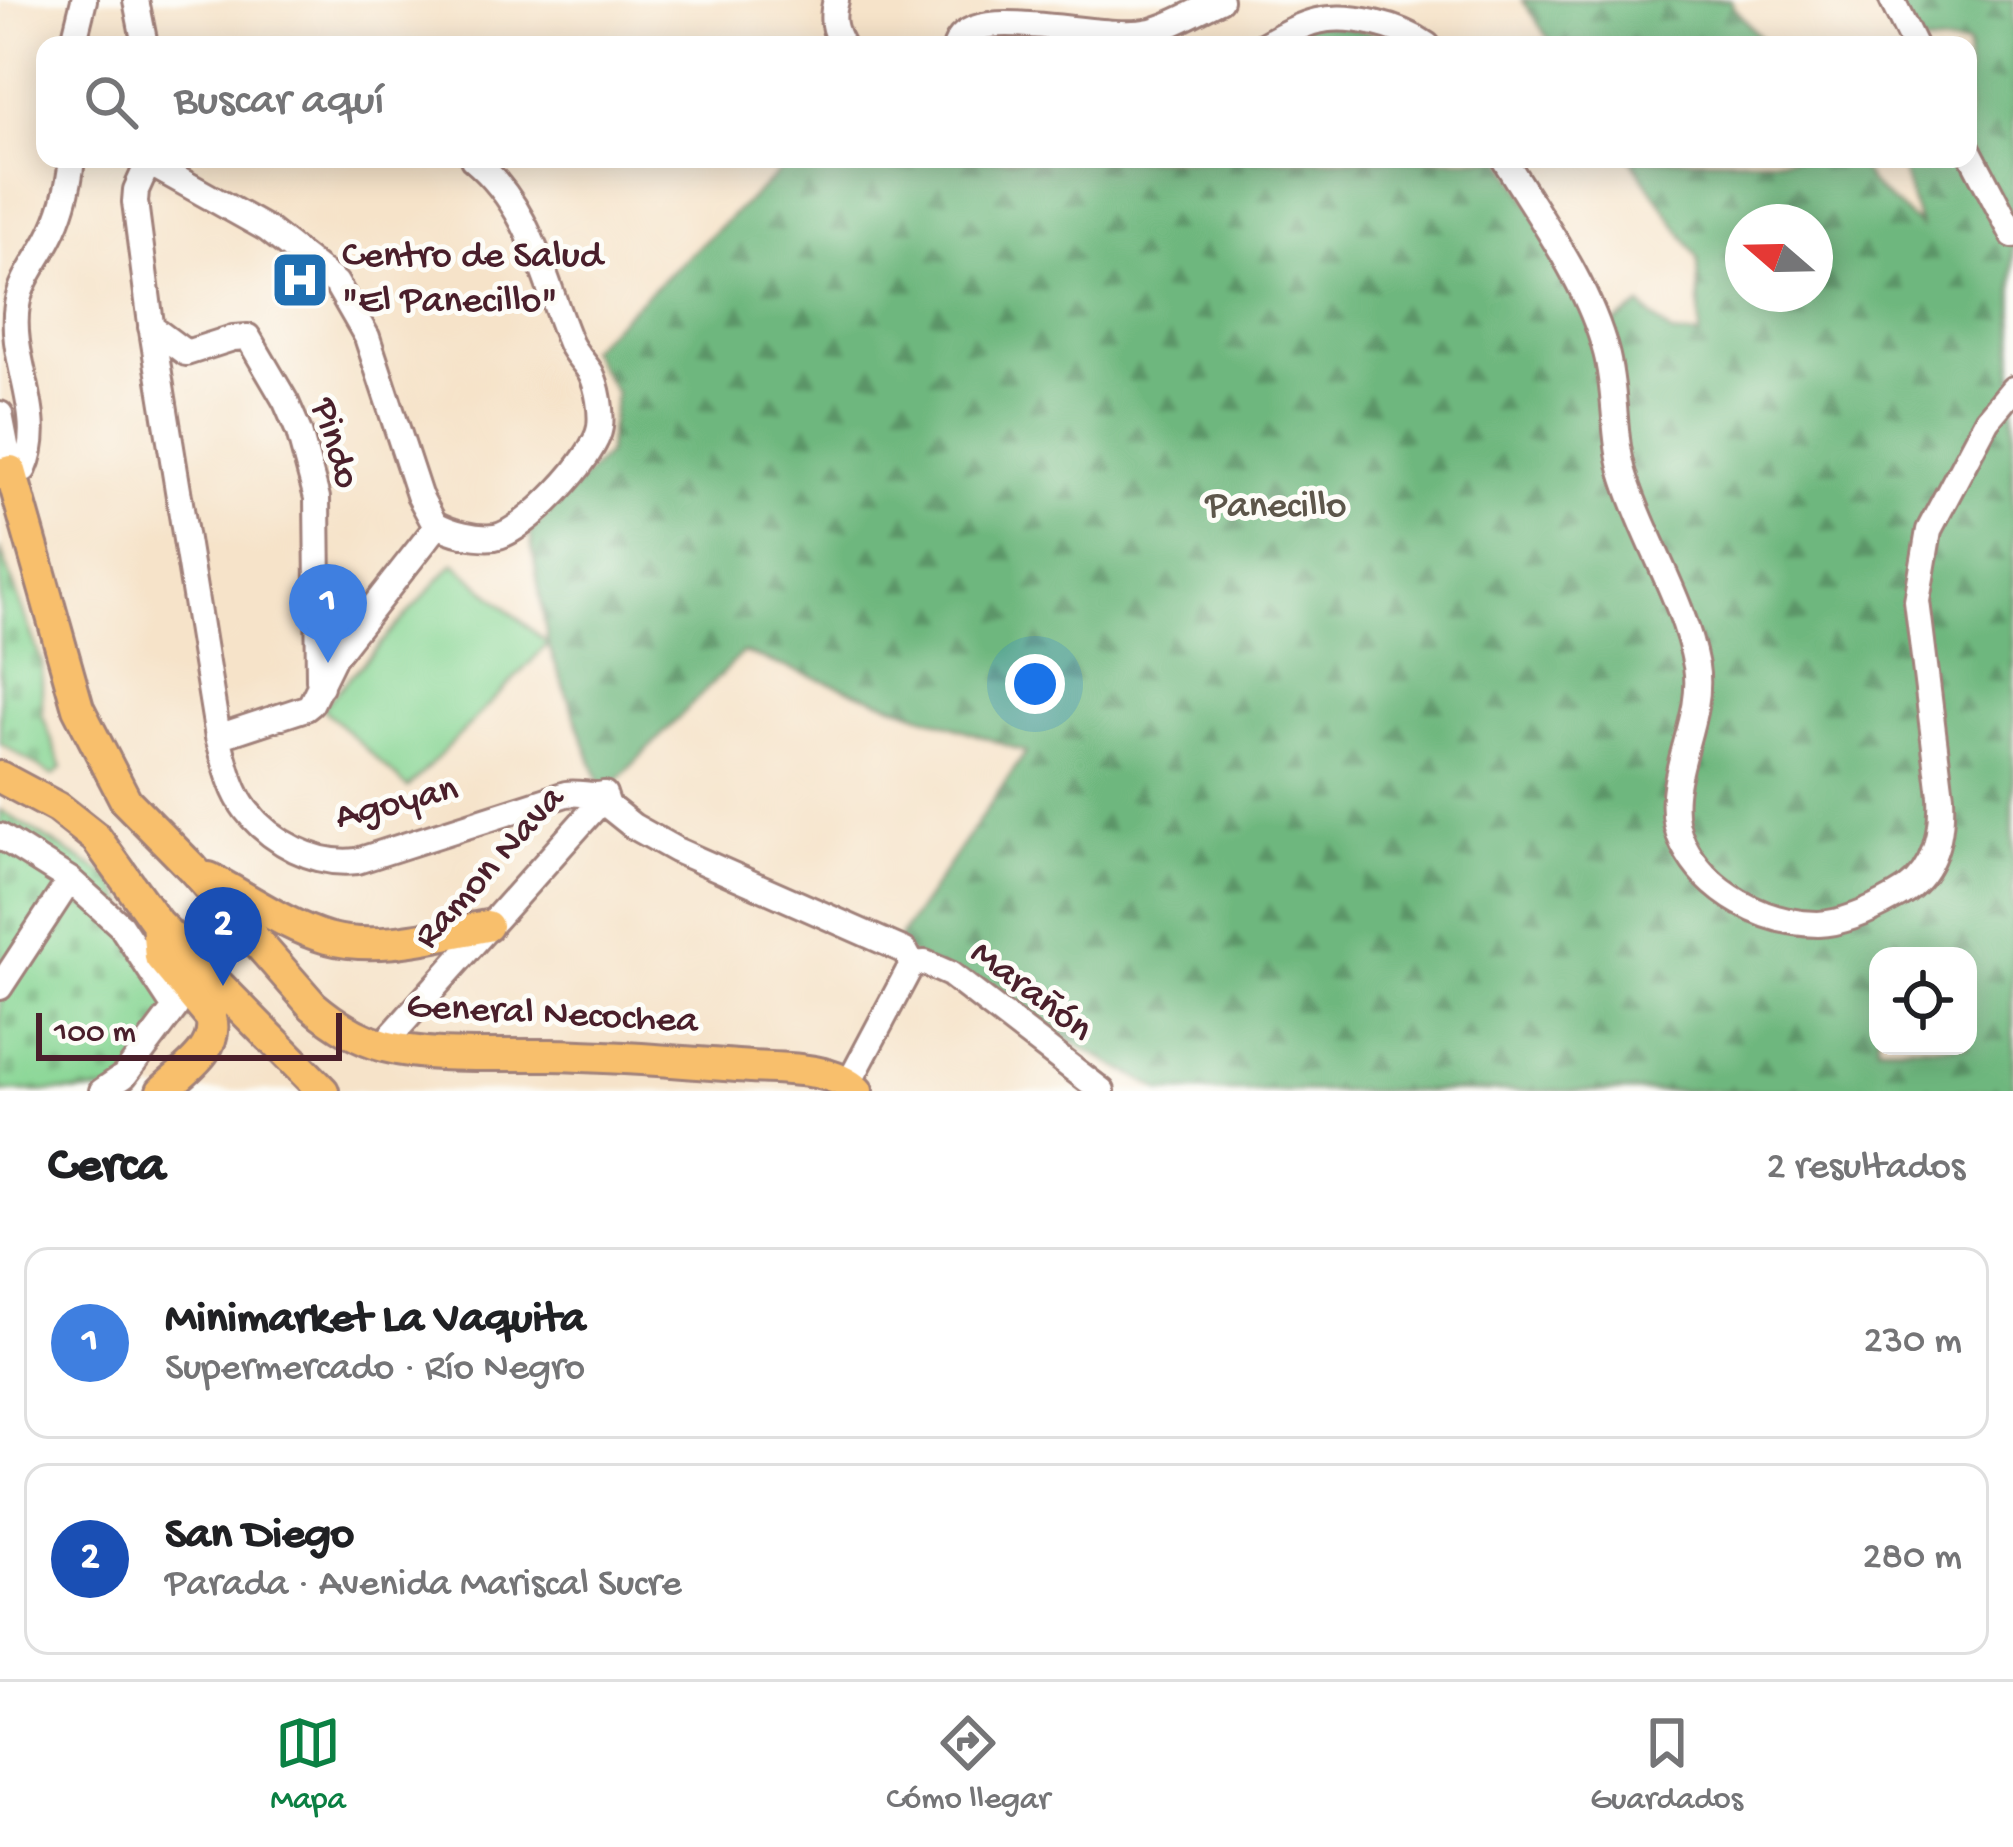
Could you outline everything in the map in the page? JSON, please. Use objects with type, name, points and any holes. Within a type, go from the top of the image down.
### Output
[{"type":"main road","name":"General Necochea","points":[[6,472],[78,708],[126,801],[334,1024],[382,1046],[423,1052],[608,1056],[794,1070],[825,1075],[853,1087]]},
{"type":"main road","points":[[0,776],[58,808],[96,838],[157,922],[322,1091]]},
{"type":"main road","points":[[193,868],[331,939],[396,942],[487,926]]},
{"type":"main road","points":[[157,922],[160,957],[211,1018],[214,1028],[208,1047],[162,1091]]},
{"type":"street","points":[[76,36],[84,0]]},
{"type":"street","points":[[136,0],[143,36]]},
{"type":"street","points":[[836,0],[832,15],[837,36]]},
{"type":"street","points":[[960,36],[976,14],[997,6],[1149,32],[1220,0]]},
{"type":"street","points":[[1892,0],[1909,36]]},
{"type":"street","points":[[1283,36],[1315,21],[1342,19],[1411,36]]},
{"type":"street","points":[[1977,166],[2013,235]]},
{"type":"street","points":[[0,414],[6,472],[24,469],[32,428],[17,341],[17,303],[60,215],[71,168]]},
{"type":"street","name":"Agoyan","points":[[146,168],[135,202],[152,327],[218,737],[234,788],[247,811],[292,849],[339,863],[566,794],[604,794]]},
{"type":"street","points":[[159,168],[267,229],[336,283],[367,337],[419,495],[437,526],[499,537],[550,498],[584,463],[600,428],[593,377],[572,348],[542,262],[513,201],[482,168]]},
{"type":"street","points":[[1509,168],[1575,277],[1600,332],[1614,388],[1624,476],[1683,619],[1695,664],[1697,700],[1677,775],[1678,830],[1684,847],[1708,880],[1750,908],[1798,922],[1842,920],[1908,891],[1932,859],[1942,811],[1917,601],[1924,547],[1987,420],[2013,389]]},
{"type":"street","name":"Pindo","points":[[152,327],[186,352],[248,337],[286,402],[317,498],[322,686]]},
{"type":"street","points":[[218,737],[306,708],[334,657],[437,526]]},
{"type":"street","points":[[604,794],[608,806],[633,826],[676,850],[905,951],[912,964],[853,1087]]},
{"type":"street","name":"Ramon Nava","points":[[382,1046],[604,794]]},
{"type":"street","points":[[0,836],[70,880],[121,926],[175,1008],[124,1076],[102,1091]]},
{"type":"street","points":[[0,987],[70,880]]},
{"type":"street","name":"Marañón","points":[[912,964],[925,963],[950,974],[1102,1091]]},
{"type":"green space","points":[[1522,0],[1732,0],[1758,36],[1547,36]]},
{"type":"green space","points":[[1892,0],[2013,0],[2013,235],[1977,165],[1977,36],[1910,36]]},
{"type":"green space","points":[[1315,21],[1385,36],[1283,36]]},
{"type":"green space","name":"Panecillo","points":[[784,168],[1509,168],[1601,332],[1641,306],[1671,334],[1700,336],[1698,258],[1637,168],[1861,168],[1870,183],[1920,226],[1902,168],[1954,168],[2013,239],[2013,1091],[1162,1091],[894,945],[1026,752],[743,652],[604,794],[548,644],[530,533],[607,454],[616,393],[588,349]]},
{"type":"green space","points":[[0,548],[42,664],[42,714],[62,768],[53,776],[0,743]]},
{"type":"green space","points":[[454,563],[548,644],[408,788],[322,708]]},
{"type":"green space","points":[[0,810],[114,880],[149,957],[192,1013],[127,1091],[0,1091]]},
{"type":"place","name":"Centro de Salud \"El Panecillo\"","points":[[300,280]]},
{"type":"place","name":"Minimarket La Vaquita","points":[[328,663]]},
{"type":"place","name":"San Diego","points":[[223,986]]}]
